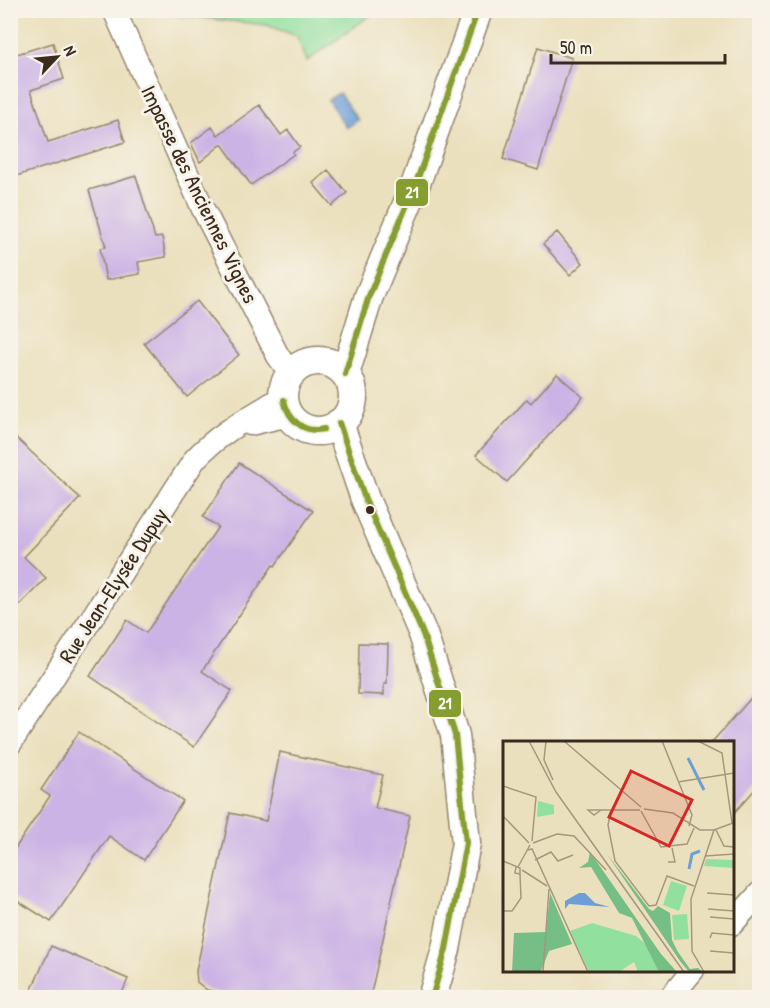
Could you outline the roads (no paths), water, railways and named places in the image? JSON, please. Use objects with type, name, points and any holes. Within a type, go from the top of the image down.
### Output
[{"type":"street","name":"Impasse des Anciennes Vignes","points":[[114,10],[203,209],[278,356],[288,395]]},
{"type":"street","points":[[336,368],[416,183],[477,10]]},
{"type":"street","points":[[307,362],[336,368],[352,388],[352,404],[345,418],[329,427],[299,425],[288,395],[307,362]]},
{"type":"street","name":"Rue Jean-Elysée Dupuy","points":[[10,744],[195,459],[209,443],[223,433],[288,395]]},
{"type":"street","points":[[329,427],[423,634],[455,735],[466,843],[446,949],[432,998]]},
{"type":"street","points":[[734,922],[759,893]]},
{"type":"street","points":[[670,998],[691,972]]},
{"type":"water","points":[[339,93],[358,120],[346,128],[328,100]]}]
